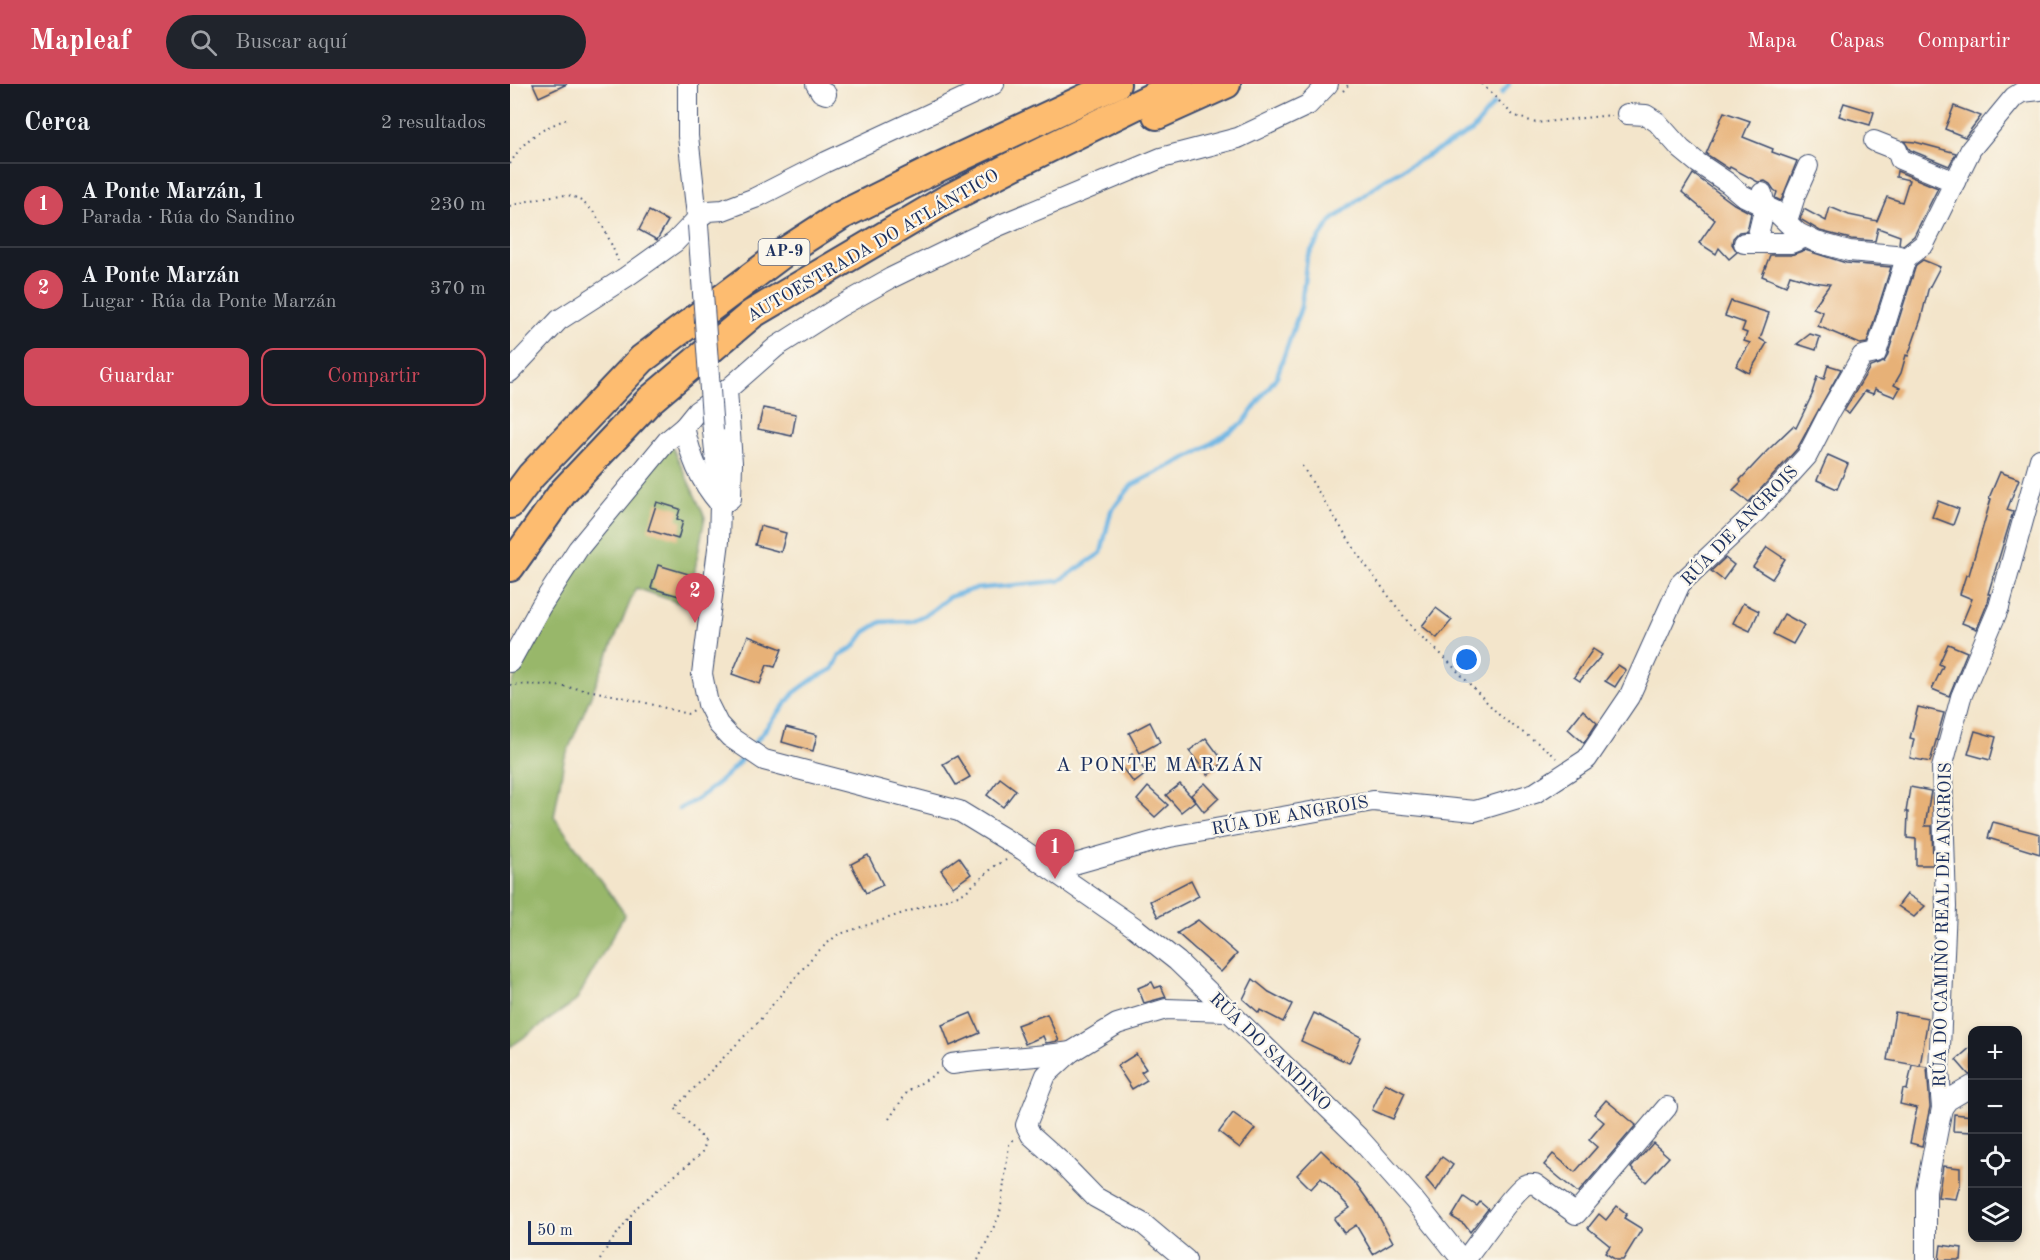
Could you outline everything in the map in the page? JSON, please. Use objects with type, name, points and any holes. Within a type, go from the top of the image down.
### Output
[{"type":"highway","name":"AUTOESTRADA DO ATLÁNTICO","points":[[510,504],[531,476],[642,359],[786,250],[840,216],[1116,84]]},
{"type":"highway","name":"AUTOESTRADA DO ATLÁNTICO","points":[[510,567],[563,492],[650,400],[752,314],[944,201],[1179,84]]},
{"type":"highway","points":[[944,201],[1002,185],[1226,84]]},
{"type":"street","points":[[688,84],[688,136],[698,222],[720,504],[716,563],[702,664],[708,704]]},
{"type":"street","points":[[510,372],[559,320],[675,243],[708,211],[723,210],[755,198],[994,84]]},
{"type":"street","points":[[510,662],[541,606],[578,549],[667,441],[684,427],[697,411],[727,390],[776,346],[891,278],[998,226],[1161,158],[1238,138],[1308,105],[1328,84]]},
{"type":"street","name":"RÚA DE ANGROIS","points":[[1053,870],[1170,837],[1373,801],[1475,811],[1535,793],[1587,759],[1629,698],[1680,584],[1757,511],[1807,456],[1862,356],[1876,353],[1906,258],[1924,243],[1971,149],[2008,103],[2022,92],[2040,90]]},
{"type":"street","points":[[1627,114],[1646,115],[1657,122],[1698,164],[1742,195],[1775,211],[1798,233],[1849,251],[1906,258]]},
{"type":"street","points":[[1874,141],[1897,150],[1900,159],[1955,182]]},
{"type":"street","points":[[1787,221],[1808,166]]},
{"type":"street","points":[[1765,206],[1750,243],[1791,243],[1806,237]]},
{"type":"street","points":[[720,504],[727,503],[732,498],[727,390]]},
{"type":"street","points":[[684,427],[692,459],[708,490],[720,504]]},
{"type":"street","name":"RÚA DO CAMIÑO REAL DE ANGROIS","points":[[1926,1260],[1926,1190],[1942,1108],[1939,1071],[1946,907],[1942,768],[1961,697],[1999,607],[2040,459]]},
{"type":"street","name":"RÚA DO SANDINO","points":[[708,704],[718,724],[730,737],[764,760],[948,807],[974,819],[1023,850],[1134,927],[1177,961],[1358,1137],[1463,1260],[1523,1186],[1535,1184],[1576,1214],[1667,1107]]},
{"type":"street","points":[[1186,1260],[1142,1223],[1095,1197],[1031,1135],[1026,1125],[1046,1075],[1071,1052],[1117,1023],[1166,1009],[1226,1011]]},
{"type":"street","points":[[952,1064],[1071,1052]]},
{"type":"street","points":[[1942,1108],[1948,1100],[1968,1088]]},
{"type":"path","points":[[1482,84],[1513,115],[1536,123],[1627,114]]},
{"type":"path","points":[[510,164],[534,135],[569,118]]},
{"type":"path","points":[[510,206],[540,198],[573,196],[594,212],[626,277]]},
{"type":"path","points":[[1302,466],[1361,559],[1414,630],[1442,655],[1502,718],[1548,750],[1568,771]]},
{"type":"path","points":[[510,685],[545,685],[622,697],[687,714],[708,704]]},
{"type":"path","points":[[600,1260],[637,1207],[704,1151],[705,1141],[675,1108],[758,1022],[815,954],[837,935],[964,893],[995,866],[1023,850]]},
{"type":"path","points":[[889,1119],[908,1091],[952,1064]]},
{"type":"path","points":[[978,1260],[1000,1214],[1009,1145],[1026,1125]]},
{"type":"green space","points":[[670,442],[705,517],[688,606],[636,588],[564,760],[554,817],[625,914],[576,1001],[510,1047],[510,687],[577,556]]},
{"type":"building","points":[[533,84],[567,84],[539,97]]},
{"type":"building","points":[[1844,103],[1874,112],[1870,125],[1839,116]]},
{"type":"building","points":[[1954,106],[1981,116],[1965,137],[1945,129]]},
{"type":"building","points":[[1724,112],[1750,121],[1743,137],[1773,149],[1772,152],[1797,161],[1781,201],[1775,198],[1777,192],[1770,184],[1765,181],[1758,182],[1730,167],[1729,169],[1706,154]]},
{"type":"building","points":[[1904,141],[1956,153],[1949,166],[1910,150]]},
{"type":"building","points":[[1897,171],[1938,188],[1914,236],[1903,245],[1899,244],[1900,236],[1878,228],[1875,241],[1851,239],[1820,231],[1800,219],[1804,209],[1826,221],[1830,207],[1849,215],[1877,221],[1887,197],[1902,202],[1909,180],[1896,177]]},
{"type":"building","points":[[1693,174],[1734,204],[1751,213],[1747,231],[1739,232],[1733,238],[1732,244],[1737,252],[1729,259],[1719,248],[1716,254],[1699,243],[1715,220],[1682,192]]},
{"type":"building","points":[[649,211],[668,221],[657,240],[639,230]]},
{"type":"building","points":[[1805,250],[1846,263],[1891,267],[1867,343],[1860,344],[1818,326],[1823,312],[1813,308],[1830,284],[1790,275],[1786,286],[1762,276],[1770,255],[1791,255]]},
{"type":"building","points":[[1923,260],[1940,267],[1928,290],[1908,356],[1906,355],[1901,373],[1894,385],[1900,388],[1895,397],[1875,389],[1873,394],[1865,391],[1849,413],[1844,411],[1870,367],[1884,362],[1887,357],[1916,265]]},
{"type":"building","points":[[1731,301],[1769,313],[1760,339],[1767,343],[1749,373],[1736,366],[1750,343],[1744,341],[1747,333],[1742,331],[1745,323],[1725,316]]},
{"type":"building","points":[[1810,334],[1820,337],[1816,350],[1797,344]]},
{"type":"building","points":[[1828,365],[1841,369],[1797,449],[1749,502],[1733,490],[1767,451],[1793,426],[1796,428],[1813,393],[1817,377],[1824,379]]},
{"type":"building","points":[[763,408],[796,414],[792,436],[758,429]]},
{"type":"building","points":[[1828,455],[1848,464],[1837,489],[1817,480]]},
{"type":"building","points":[[2000,472],[2019,479],[2007,510],[2013,512],[1988,594],[1990,594],[1988,602],[1977,629],[1962,623],[1972,599],[1960,594],[1966,575],[1969,575],[1991,499],[1989,498]]},
{"type":"building","points":[[1938,501],[1959,509],[1953,525],[1932,517]]},
{"type":"building","points":[[657,502],[680,509],[677,519],[683,521],[678,539],[648,530]]},
{"type":"building","points":[[760,526],[786,533],[781,552],[755,545]]},
{"type":"building","points":[[1767,547],[1785,559],[1772,579],[1753,567]]},
{"type":"building","points":[[1725,558],[1734,565],[1723,580],[1711,571]]},
{"type":"building","points":[[658,565],[692,575],[686,598],[651,588]]},
{"type":"building","points":[[1743,603],[1759,611],[1750,631],[1733,623]]},
{"type":"building","points":[[1436,608],[1452,620],[1437,638],[1422,626]]},
{"type":"building","points":[[1784,614],[1804,625],[1793,644],[1773,634]]},
{"type":"building","points":[[748,636],[782,649],[775,667],[767,665],[760,684],[732,674]]},
{"type":"building","points":[[1948,644],[1967,652],[1949,696],[1932,689],[1943,666],[1939,664]]},
{"type":"building","points":[[1593,649],[1602,655],[1580,681],[1574,677]]},
{"type":"building","points":[[1618,665],[1626,670],[1615,687],[1605,681]]},
{"type":"building","points":[[1918,707],[1944,713],[1930,762],[1910,758],[1914,739],[1910,738]]},
{"type":"building","points":[[1583,710],[1597,723],[1584,743],[1568,729]]},
{"type":"building","points":[[1150,722],[1160,742],[1140,753],[1129,733]]},
{"type":"building","points":[[786,727],[817,735],[813,751],[782,742]]},
{"type":"building","points":[[1975,731],[1996,737],[1990,760],[1968,754]]},
{"type":"building","points":[[1206,738],[1224,762],[1208,775],[1189,751]]},
{"type":"building","points":[[1132,754],[1147,773],[1134,783],[1119,764]]},
{"type":"building","points":[[957,756],[970,777],[956,785],[943,764]]},
{"type":"building","points":[[1000,778],[1016,790],[1003,807],[987,795]]},
{"type":"building","points":[[1205,783],[1219,798],[1204,812],[1191,795]]},
{"type":"building","points":[[1180,784],[1195,801],[1181,812],[1166,795]]},
{"type":"building","points":[[1148,787],[1168,805],[1155,817],[1137,800]]},
{"type":"building","points":[[1910,787],[1931,791],[1925,826],[1932,826],[1933,865],[1916,865],[1916,839],[1907,838],[1908,812],[1906,812]]},
{"type":"building","points":[[1993,822],[2040,834],[2040,854],[1988,838]]},
{"type":"building","points":[[868,855],[883,885],[866,893],[851,864]]},
{"type":"building","points":[[959,857],[971,874],[953,887],[941,870]]},
{"type":"building","points":[[1191,880],[1199,896],[1158,917],[1150,901]]},
{"type":"building","points":[[1907,894],[1925,906],[1914,917],[1898,906]]},
{"type":"building","points":[[1198,920],[1237,954],[1221,972],[1177,933]]},
{"type":"building","points":[[1253,979],[1269,992],[1292,1004],[1283,1022],[1260,1010],[1259,1013],[1243,999]]},
{"type":"building","points":[[1152,982],[1155,988],[1161,986],[1166,997],[1144,1003],[1138,988]]},
{"type":"building","points":[[1895,1012],[1928,1018],[1920,1066],[1887,1060]]},
{"type":"building","points":[[971,1013],[980,1033],[950,1046],[942,1025]]},
{"type":"building","points":[[1314,1013],[1361,1037],[1349,1063],[1301,1041]]},
{"type":"building","points":[[1047,1014],[1059,1041],[1046,1043],[1043,1036],[1025,1044],[1017,1025]]},
{"type":"building","points":[[1968,1050],[1968,1074],[1956,1060]]},
{"type":"building","points":[[1136,1054],[1146,1069],[1141,1072],[1147,1080],[1132,1089],[1117,1066]]},
{"type":"building","points":[[1912,1065],[1927,1067],[1930,1107],[1922,1146],[1910,1143],[1917,1108],[1900,1104],[1903,1089],[1907,1090]]},
{"type":"building","points":[[1385,1083],[1405,1093],[1393,1119],[1372,1110]]},
{"type":"building","points":[[1606,1100],[1636,1125],[1578,1193],[1544,1165],[1553,1154],[1575,1172],[1597,1147],[1589,1140],[1604,1122],[1594,1114]]},
{"type":"building","points":[[1233,1113],[1255,1129],[1240,1148],[1219,1132]]},
{"type":"building","points":[[1954,1114],[1968,1116],[1968,1132],[1953,1131]]},
{"type":"building","points":[[1653,1143],[1669,1157],[1646,1182],[1631,1168]]},
{"type":"building","points":[[1321,1150],[1357,1185],[1375,1210],[1393,1242],[1373,1254],[1356,1225],[1344,1233],[1334,1219],[1350,1208],[1321,1178],[1311,1189],[1297,1175]]},
{"type":"building","points":[[1442,1157],[1453,1165],[1436,1191],[1426,1179]]},
{"type":"building","points":[[1943,1166],[1960,1168],[1960,1184],[1956,1199],[1938,1197]]},
{"type":"building","points":[[1464,1197],[1477,1206],[1480,1202],[1488,1209],[1470,1232],[1464,1224],[1452,1217]]},
{"type":"building","points":[[1617,1206],[1627,1214],[1624,1218],[1642,1229],[1623,1260],[1616,1260],[1605,1253],[1610,1246],[1588,1228],[1599,1214],[1606,1220]]},
{"type":"building","points":[[1941,1245],[1962,1248],[1961,1260],[1939,1260]]},
{"type":"waterway","points":[[1502,93],[1509,84]]},
{"type":"waterway","points":[[753,745],[794,693],[813,679],[833,669],[840,655],[854,647],[865,632],[881,622],[911,621],[929,613],[949,597],[974,589],[1059,581],[1101,553],[1111,511],[1132,485],[1198,452],[1243,423],[1277,376],[1301,307],[1307,257],[1331,221],[1385,179],[1472,131],[1494,104]]},
{"type":"waterway","points":[[679,809],[715,785],[746,754]]},
{"type":"place","name":"A Ponte Marzán","points":[[695,623]]},
{"type":"place","name":"A Ponte Marzán, 1","points":[[1055,879]]},
{"type":"district","name":"A PONTE MARZÁN","points":[[1160,766]]}]
